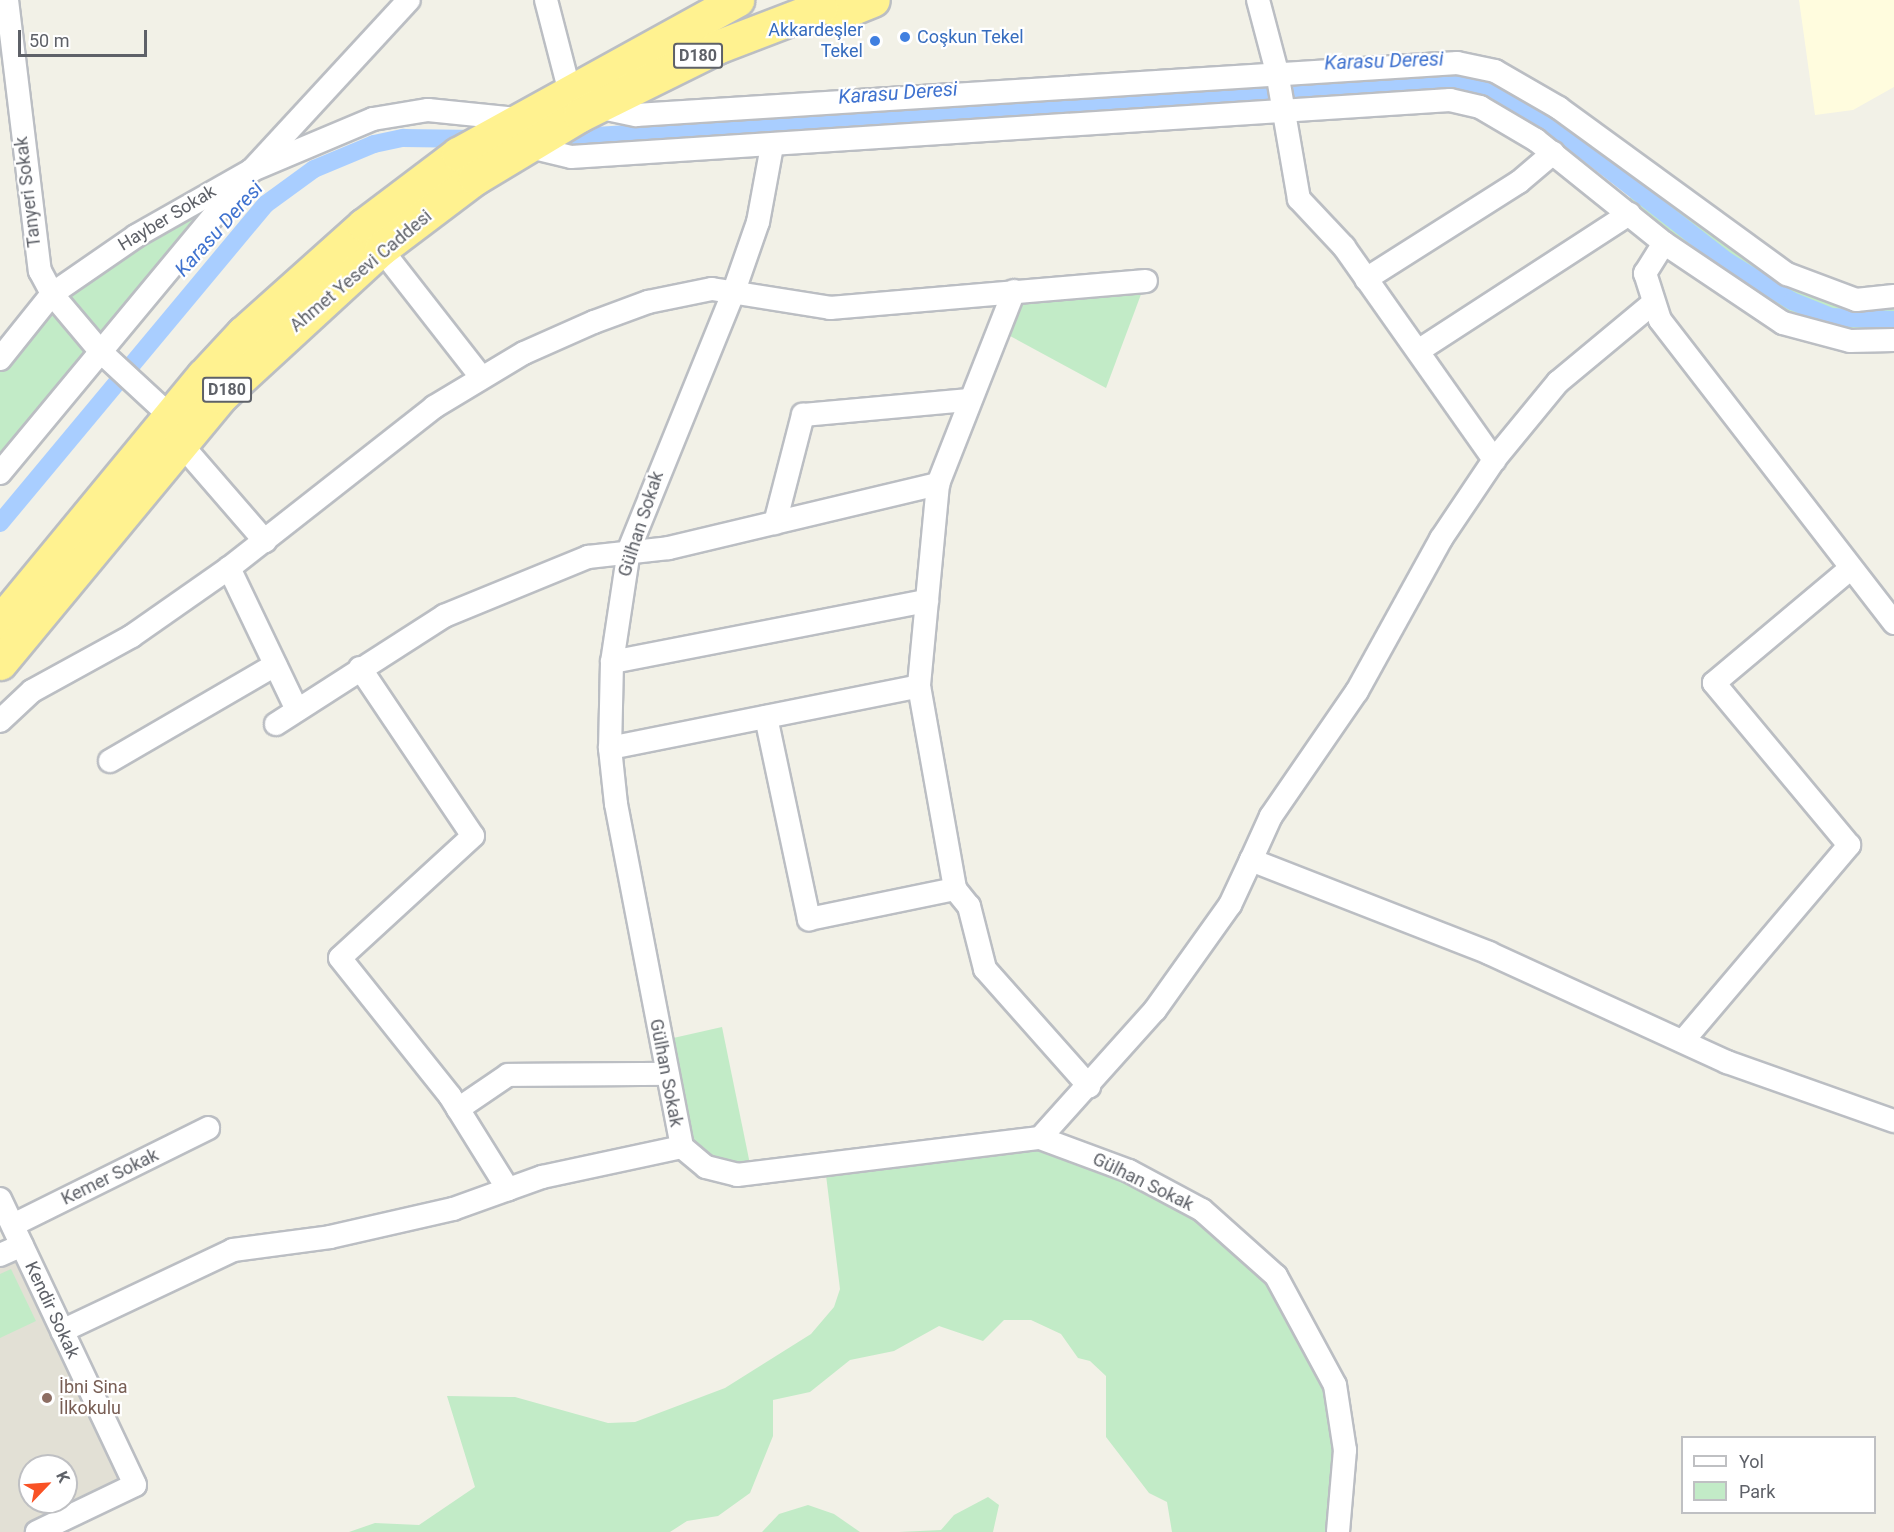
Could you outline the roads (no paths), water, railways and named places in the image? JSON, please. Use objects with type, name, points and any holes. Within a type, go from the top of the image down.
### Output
[{"type":"highway","name":"Ahmet Yesevi Caddesi","points":[[0,663],[174,429],[274,303],[364,225],[458,154],[521,132],[574,103],[737,0]]},
{"type":"highway","points":[[816,4],[853,10],[873,0]]},
{"type":"highway","name":"Ahmet Yesevi Caddesi","points":[[574,103],[717,47],[816,4]]},
{"type":"highway","name":"Ahmet Yesevi Caddesi","points":[[0,622],[174,429],[381,249],[499,163],[521,132]]},
{"type":"street","name":"Tanyeri Sokak","points":[[7,0],[33,244],[52,294],[105,356],[138,386],[266,541]]},
{"type":"street","name":"Hayber Sokak","points":[[0,359],[52,294],[136,236],[252,170],[409,0]]},
{"type":"street","points":[[546,0],[574,103],[636,115],[1428,62],[1495,71],[1559,108],[1787,274],[1856,300],[1894,296]]},
{"type":"street","points":[[1258,0],[1277,72],[1299,200],[1366,279],[1494,460]]},
{"type":"street","points":[[0,473],[105,356],[252,170],[381,117],[428,110],[521,132],[571,157],[771,146],[1283,109],[1450,100],[1480,107],[1552,153],[1664,243],[1783,322],[1850,341],[1894,340]]},
{"type":"street","name":"Gülhan Sokak","points":[[771,146],[758,222],[734,291],[629,550],[612,662],[610,748],[666,1074],[682,1147],[706,1167],[737,1175],[1040,1138],[1129,1171],[1192,1205],[1232,1233],[1276,1276],[1308,1327],[1340,1402],[1345,1450],[1338,1532]]},
{"type":"street","points":[[1366,279],[1519,182],[1552,153]]},
{"type":"street","points":[[1418,351],[1629,214]]},
{"type":"street","points":[[1664,243],[1646,265],[1652,304],[1850,569],[1894,623]]},
{"type":"street","points":[[381,249],[481,377]]},
{"type":"street","points":[[0,721],[32,691],[132,636],[229,568],[266,541],[380,448],[481,377],[560,336],[648,302],[712,290],[734,291],[830,308],[1146,281]]},
{"type":"street","points":[[1014,291],[969,400],[938,484],[919,686],[955,889],[969,906],[990,976],[1089,1086]]},
{"type":"street","points":[[1040,1138],[1089,1086],[1189,964],[1230,905],[1271,816],[1357,691],[1441,539],[1494,460],[1558,382],[1652,304]]},
{"type":"street","points":[[775,523],[803,415],[969,400]]},
{"type":"street","points":[[276,724],[444,616],[506,589],[606,551],[669,548],[938,484]]},
{"type":"street","points":[[229,568],[297,710]]},
{"type":"street","points":[[1683,1041],[1849,845],[1714,683],[1850,569]]},
{"type":"street","points":[[612,662],[927,601]]},
{"type":"street","points":[[110,761],[275,665]]},
{"type":"street","points":[[360,668],[473,836],[340,958],[458,1109],[508,1189]]},
{"type":"street","points":[[610,748],[919,686]]},
{"type":"street","points":[[766,717],[809,919],[955,889]]},
{"type":"street","points":[[1251,860],[1489,953],[1683,1041],[1894,1121]]},
{"type":"street","points":[[458,1109],[508,1075],[666,1074]]},
{"type":"street","name":"Kemer Sokak","points":[[0,1255],[17,1235],[208,1128]]},
{"type":"street","points":[[62,1331],[233,1250],[364,1230],[453,1209],[508,1189],[682,1147]]},
{"type":"street","name":"Kendir Sokak","points":[[0,1199],[135,1485],[37,1532]]},
{"type":"waterway","name":"Karasu Deresi","points":[[549,139],[1454,81],[1487,89],[1548,122],[1728,262],[1792,301],[1831,317],[1894,320]]},
{"type":"waterway","name":"Karasu Deresi","points":[[0,523],[266,204],[314,169],[374,144],[403,138],[477,139]]},
{"type":"place","name":"Coşkun Tekel","points":[[905,37]]},
{"type":"place","name":"Akkardeşler Tekel","points":[[875,41]]},
{"type":"place","name":"İbni Sina İlkokulu","points":[[47,1398]]}]
